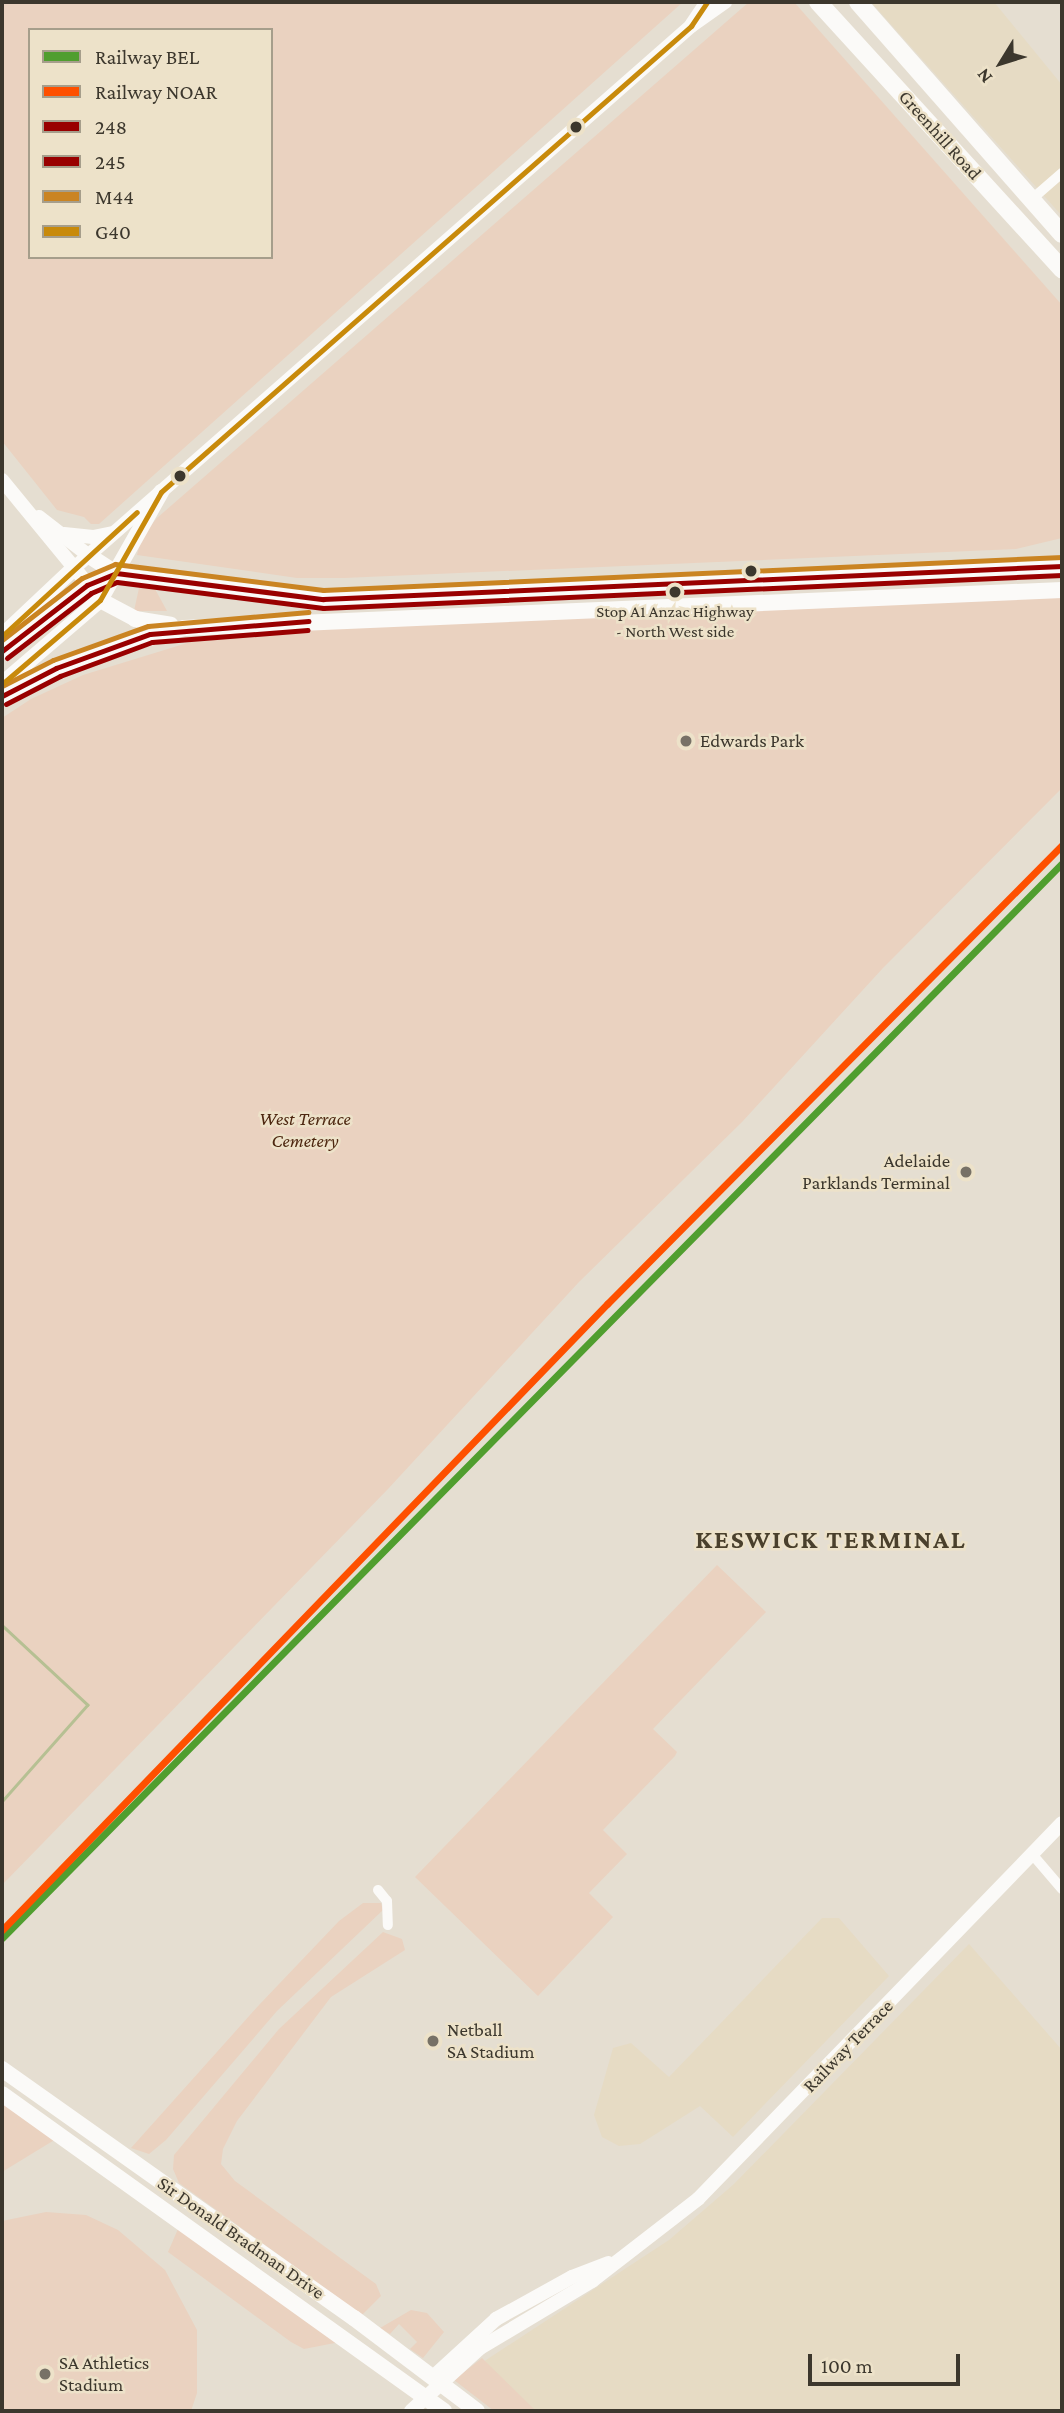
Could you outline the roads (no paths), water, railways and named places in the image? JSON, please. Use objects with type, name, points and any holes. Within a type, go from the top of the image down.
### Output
[{"type":"highway","name":"Greenhill Road","points":[[858,2],[1062,234]]},
{"type":"highway","name":"Greenhill Road","points":[[820,5],[1062,269]]},
{"type":"highway","points":[[936,90],[924,101],[945,129],[956,152]]},
{"type":"main road","points":[[691,26],[707,2]]},
{"type":"main road","points":[[2,636],[88,555],[691,26],[725,2]]},
{"type":"main road","points":[[2,480],[100,600],[135,619],[184,628]]},
{"type":"main road","points":[[2,684],[100,600],[161,492]]},
{"type":"main road","points":[[26,508],[116,573],[256,594],[323,599],[1062,566]]},
{"type":"main road","points":[[62,534],[93,537],[113,533]]},
{"type":"main road","points":[[2,651],[88,585],[116,573]]},
{"type":"main road","points":[[901,574],[903,596]]},
{"type":"main road","points":[[2,696],[97,652],[184,628],[1062,590]]},
{"type":"main road","name":"Railway Terrace","points":[[411,2411],[480,2348],[623,2258],[698,2199],[1062,1823]]},
{"type":"main road","name":"Sir Donald Bradman Drive","points":[[2,2070],[354,2318],[477,2411]]},
{"type":"main road","name":"Sir Donald Bradman Drive","points":[[2,2094],[439,2407]]},
{"type":"main road","name":"Railway Terrace","points":[[401,2411],[496,2319],[572,2277],[623,2258]]},
{"type":"street","points":[[1032,199],[1062,173]]},
{"type":"street","points":[[1032,1854],[1062,1889]]},
{"type":"street","points":[[378,1890],[387,1901],[388,1925]]},
{"type":"waterway","points":[[2,1625],[88,1705],[2,1802]]},
{"type":"rail line","name":"NOAR","points":[[2,1930],[607,1304],[1062,845]]},
{"type":"rail line","name":"BEL","points":[[2,1938],[1062,863]]},
{"type":"place","name":"Stop A1 Anzac Highway - North West side","points":[[675,592]]},
{"type":"place","name":"Edwards Park","points":[[686,741]]},
{"type":"place","name":"Adelaide Parklands Terminal","points":[[966,1172]]},
{"type":"place","name":"Netball SA Stadium","points":[[433,2041]]},
{"type":"place","name":"SA Athletics Stadium","points":[[45,2374]]},
{"type":"district","name":"KESWICK TERMINAL","points":[[831,1540]]},
{"type":"park label","name":"West Terrace Cemetery","points":[[305,1130]]}]
